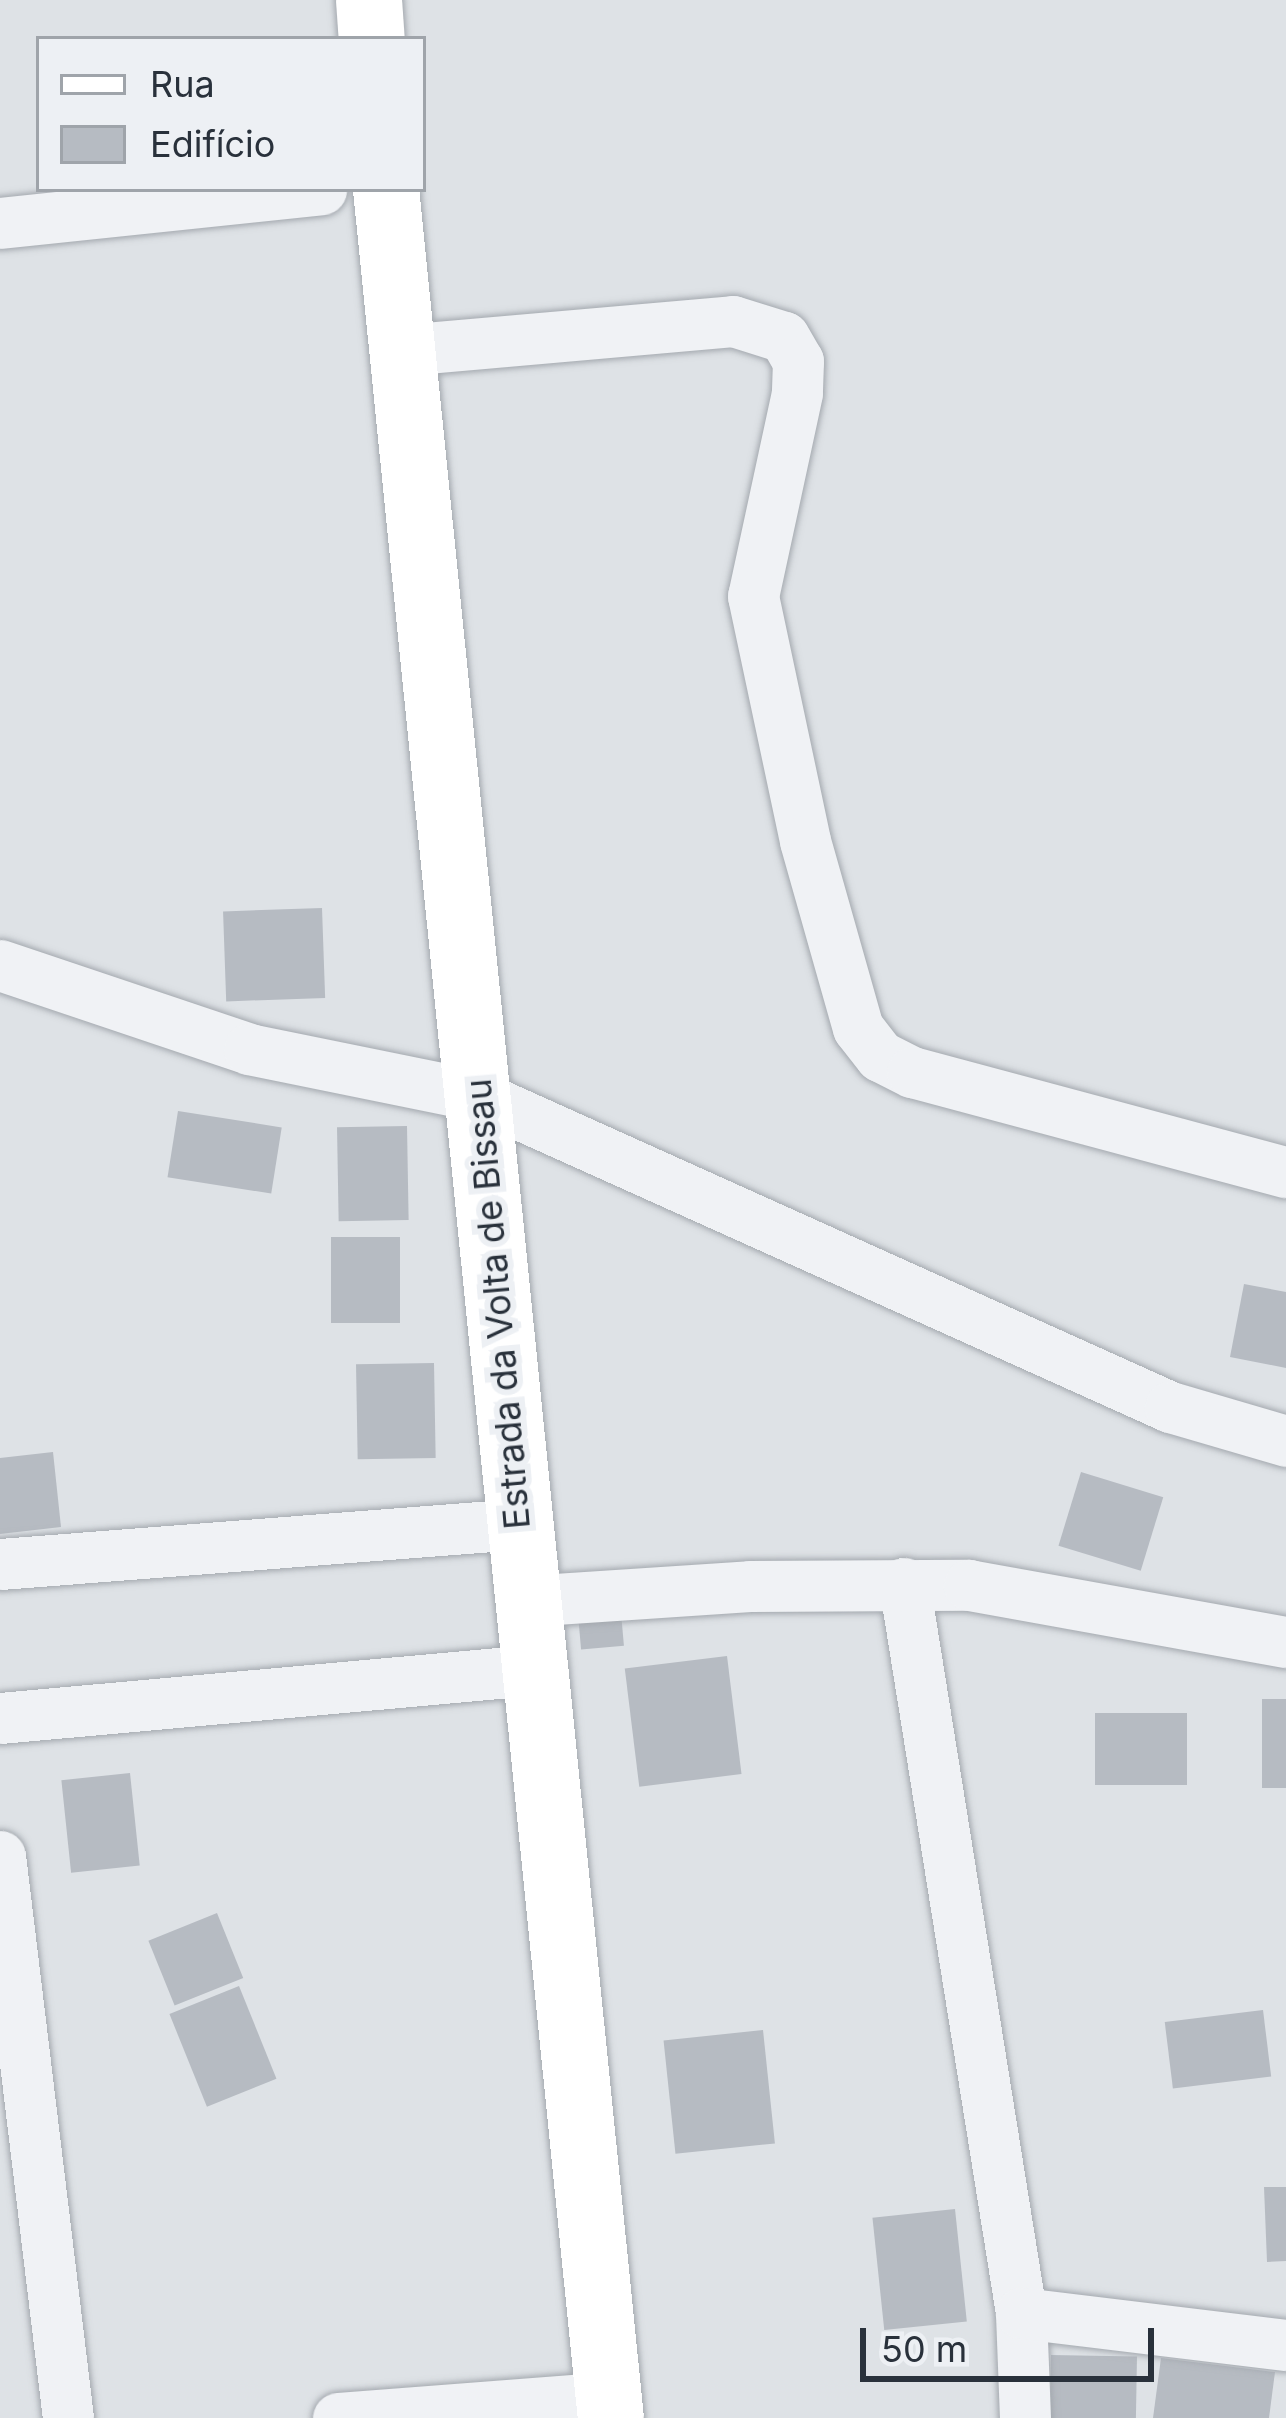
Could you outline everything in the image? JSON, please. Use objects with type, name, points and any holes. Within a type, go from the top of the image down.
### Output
[{"type":"main road","points":[[369,0],[372,36]]},
{"type":"main road","name":"Estrada da Volta de Bissau","points":[[386,192],[610,2407]]},
{"type":"street","points":[[0,223],[293,192]]},
{"type":"street","points":[[403,350],[733,321],[784,337],[797,362],[797,392],[753,596],[806,841],[858,1028],[880,1056],[912,1072],[1286,1172]]},
{"type":"street","points":[[0,965],[249,1049],[479,1096],[1169,1407],[1286,1442]]},
{"type":"street","points":[[0,1564],[518,1524]]},
{"type":"street","points":[[525,1600],[904,1583],[1025,1593],[1286,1642]]},
{"type":"street","points":[[904,1583],[1021,2313],[1024,2418]]},
{"type":"street","points":[[0,1718],[532,1670]]},
{"type":"street","points":[[0,1856],[18,2160],[68,2418]]},
{"type":"street","points":[[1021,2313],[1286,2345]]},
{"type":"street","points":[[338,2418],[610,2407]]},
{"type":"building","points":[[322,908],[325,998],[226,1001],[223,911]]},
{"type":"building","points":[[178,1111],[282,1127],[271,1194],[168,1177]]},
{"type":"building","points":[[407,1126],[409,1220],[339,1221],[337,1127]]},
{"type":"building","points":[[331,1237],[400,1237],[400,1323],[331,1323]]},
{"type":"building","points":[[1244,1284],[1286,1292],[1286,1368],[1230,1357]]},
{"type":"building","points":[[434,1363],[436,1458],[358,1459],[356,1364]]},
{"type":"building","points":[[53,1452],[61,1527],[0,1534],[0,1458]]},
{"type":"building","points":[[1081,1472],[1163,1497],[1141,1571],[1058,1546]]},
{"type":"building","points":[[620,1601],[624,1646],[581,1650],[577,1605]]},
{"type":"building","points":[[727,1656],[742,1774],[639,1787],[625,1669]]},
{"type":"building","points":[[1262,1699],[1286,1699],[1286,1788],[1262,1788]]},
{"type":"building","points":[[1095,1713],[1187,1713],[1187,1785],[1095,1785]]},
{"type":"building","points":[[130,1773],[140,1865],[71,1873],[61,1780]]},
{"type":"building","points":[[217,1913],[243,1978],[175,2006],[148,1941]]},
{"type":"building","points":[[239,1986],[276,2079],[207,2107],[169,2014]]},
{"type":"building","points":[[1263,2010],[1271,2077],[1173,2089],[1165,2022]]},
{"type":"building","points":[[763,2030],[775,2143],[675,2154],[664,2040]]},
{"type":"building","points":[[1264,2187],[1286,2187],[1286,2261],[1267,2262]]},
{"type":"building","points":[[955,2209],[967,2321],[884,2330],[872,2218]]},
{"type":"building","points":[[1051,2355],[1137,2357],[1136,2418],[1050,2418]]},
{"type":"building","points":[[1161,2358],[1275,2372],[1269,2418],[1153,2418]]}]
